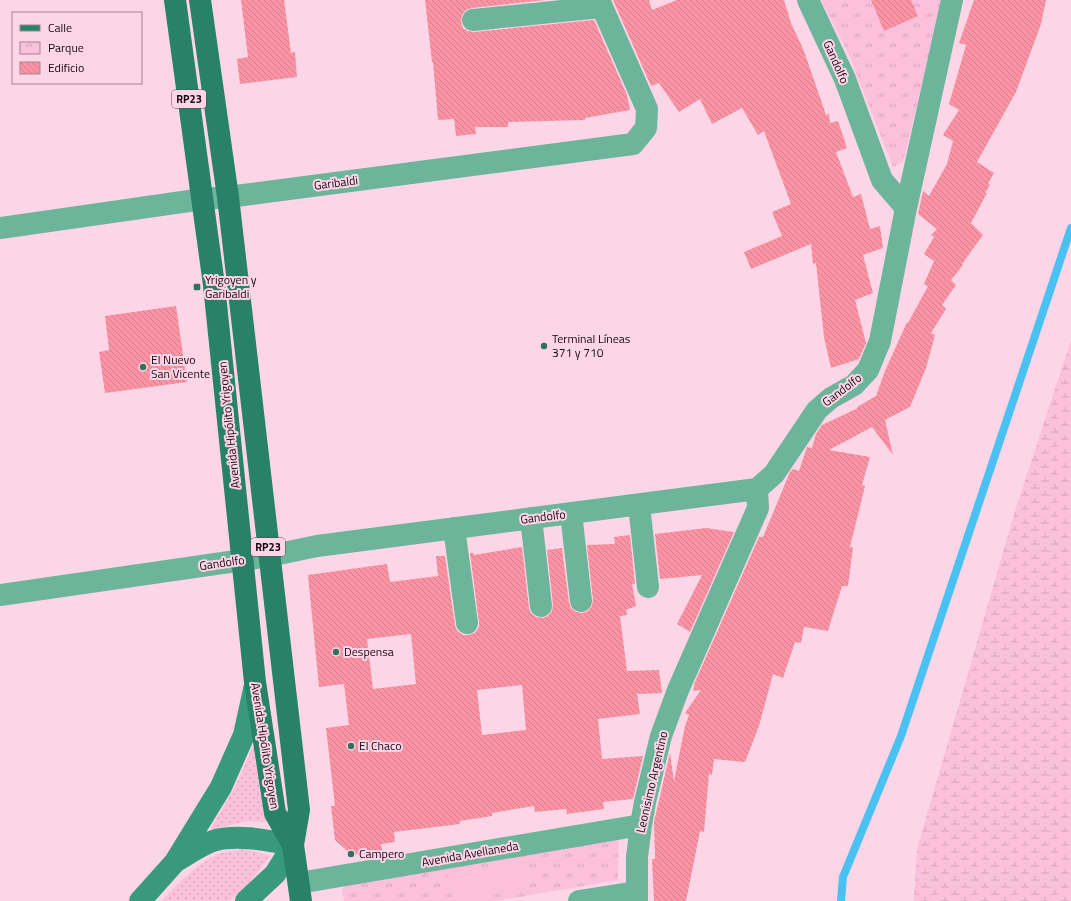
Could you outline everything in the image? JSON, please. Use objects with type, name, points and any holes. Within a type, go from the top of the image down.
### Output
[{"type":"main road","name":"Avenida Hipólito Yrigoyen","points":[[175,0],[215,293],[255,682],[275,813],[293,845]]},
{"type":"main road","name":"Avenida Hipólito Yrigoyen","points":[[200,0],[228,197],[298,810],[293,845],[300,892]]},
{"type":"main road","points":[[140,901],[175,862],[221,787],[244,735],[255,682]]},
{"type":"main road","points":[[175,862],[202,846],[217,840],[232,838],[267,840],[293,845],[275,874],[246,901]]},
{"type":"street","name":"Gandolfo","points":[[808,0],[845,79],[882,180],[906,208]]},
{"type":"street","name":"Gandolfo","points":[[0,595],[269,556],[318,546],[757,489],[774,474],[817,410],[831,398],[854,385],[868,370],[880,341],[906,208],[952,0]]},
{"type":"street","name":"Garibaldi","points":[[0,228],[203,199],[633,144],[646,128],[647,109],[600,4]]},
{"type":"street","points":[[473,20],[600,4]]},
{"type":"street","name":"Leonisimo Argentino","points":[[637,897],[637,857],[641,825],[661,736],[678,690],[758,508],[757,489]]},
{"type":"street","points":[[639,505],[648,587]]},
{"type":"street","points":[[571,513],[581,601]]},
{"type":"street","points":[[531,518],[541,606]]},
{"type":"street","points":[[454,528],[467,623]]},
{"type":"street","name":"Avenida Avellaneda","points":[[300,892],[641,825]]},
{"type":"street","points":[[579,901],[637,897]]},
{"type":"green space","points":[[821,0],[943,0],[903,162],[893,167],[849,55]]},
{"type":"green space","points":[[1071,340],[1071,901],[914,901],[917,849],[1015,511]]},
{"type":"green space","points":[[257,737],[269,822],[247,821],[210,830],[236,785]]},
{"type":"green space","points":[[619,838],[618,880],[496,901],[344,901],[342,889],[348,883]]},
{"type":"green space","points":[[243,849],[270,856],[247,886],[229,901],[161,901],[187,876],[208,859],[222,853]]},
{"type":"green space","points":[[522,861],[527,889],[453,901],[448,873]]},
{"type":"building","points":[[241,0],[284,0],[291,53],[295,52],[297,77],[240,84],[237,59],[248,57]]},
{"type":"building","points":[[425,0],[546,0],[472,8],[466,10],[462,15],[461,22],[463,28],[474,32],[594,20],[627,95],[630,110],[585,118],[585,120],[508,122],[508,127],[475,127],[476,134],[456,136],[454,119],[438,120],[433,62]]},
{"type":"building","points":[[613,0],[649,0],[652,10],[677,0],[784,0],[791,23],[804,51],[826,115],[829,114],[830,123],[838,121],[847,148],[836,152],[853,197],[861,194],[870,229],[880,226],[883,248],[863,255],[873,293],[855,300],[866,343],[859,359],[831,368],[824,337],[816,263],[813,264],[811,244],[751,269],[744,252],[782,236],[772,212],[791,204],[764,131],[758,135],[742,108],[712,124],[700,99],[679,112],[659,83],[651,86]]},
{"type":"building","points":[[871,0],[911,0],[918,16],[884,31]]},
{"type":"building","points":[[974,0],[1046,0],[1041,24],[1016,92],[977,162],[994,173],[988,184],[990,185],[985,193],[987,193],[971,223],[983,235],[951,280],[956,285],[942,305],[946,309],[931,333],[935,335],[926,368],[910,407],[885,420],[893,455],[872,427],[829,450],[870,457],[862,485],[865,486],[850,547],[853,547],[848,586],[842,586],[828,631],[804,627],[801,643],[795,642],[783,678],[773,674],[759,726],[745,762],[714,759],[712,775],[709,774],[704,832],[700,831],[686,901],[654,901],[652,859],[655,859],[654,822],[670,753],[674,781],[685,726],[689,715],[685,713],[701,690],[693,691],[695,682],[759,537],[763,537],[790,472],[793,469],[799,471],[807,447],[812,448],[816,434],[822,425],[858,408],[857,407],[876,396],[885,371],[907,322],[908,323],[928,286],[924,284],[934,261],[924,254],[934,237],[931,235],[937,229],[918,214],[923,191],[929,196],[947,164],[953,141],[943,135],[959,110],[949,104],[966,45],[959,43]]},
{"type":"building","points":[[176,306],[187,382],[105,393],[99,352],[109,350],[105,316]]},
{"type":"building","points":[[706,528],[734,532],[690,632],[677,624],[702,575],[660,579],[655,534]]},
{"type":"building","points":[[630,535],[635,584],[632,584],[636,606],[626,610],[627,615],[620,616],[627,671],[659,670],[662,693],[637,693],[640,714],[598,719],[602,759],[643,756],[633,799],[603,802],[604,809],[567,814],[566,809],[535,812],[534,806],[492,813],[492,816],[460,821],[460,824],[394,832],[395,842],[381,844],[382,851],[352,855],[335,840],[331,806],[335,806],[326,728],[349,725],[344,684],[319,687],[308,575],[387,564],[390,582],[438,576],[436,556],[445,556],[455,625],[457,631],[463,635],[468,635],[475,633],[479,627],[470,553],[473,553],[474,555],[522,547],[529,608],[531,613],[536,617],[543,618],[548,616],[552,611],[553,605],[547,550],[562,548],[569,603],[571,608],[576,612],[583,613],[588,611],[592,606],[593,600],[587,545],[615,544],[614,537]],"holes":[[[411,634],[416,684],[373,689],[367,639]],[[522,685],[526,730],[482,735],[477,690]]]},
{"type":"waterway","points":[[841,901],[843,877],[901,736],[1071,228]]},
{"type":"place","name":"Yrigoyen y Garibaldi","points":[[197,287]]},
{"type":"place","name":"Terminal Líneas 371 y 710","points":[[544,346]]},
{"type":"place","name":"El Nuevo San Vicente","points":[[143,367]]},
{"type":"place","name":"Despensa","points":[[336,652]]},
{"type":"place","name":"El Chaco","points":[[351,746]]},
{"type":"place","name":"Campero","points":[[351,854]]}]
